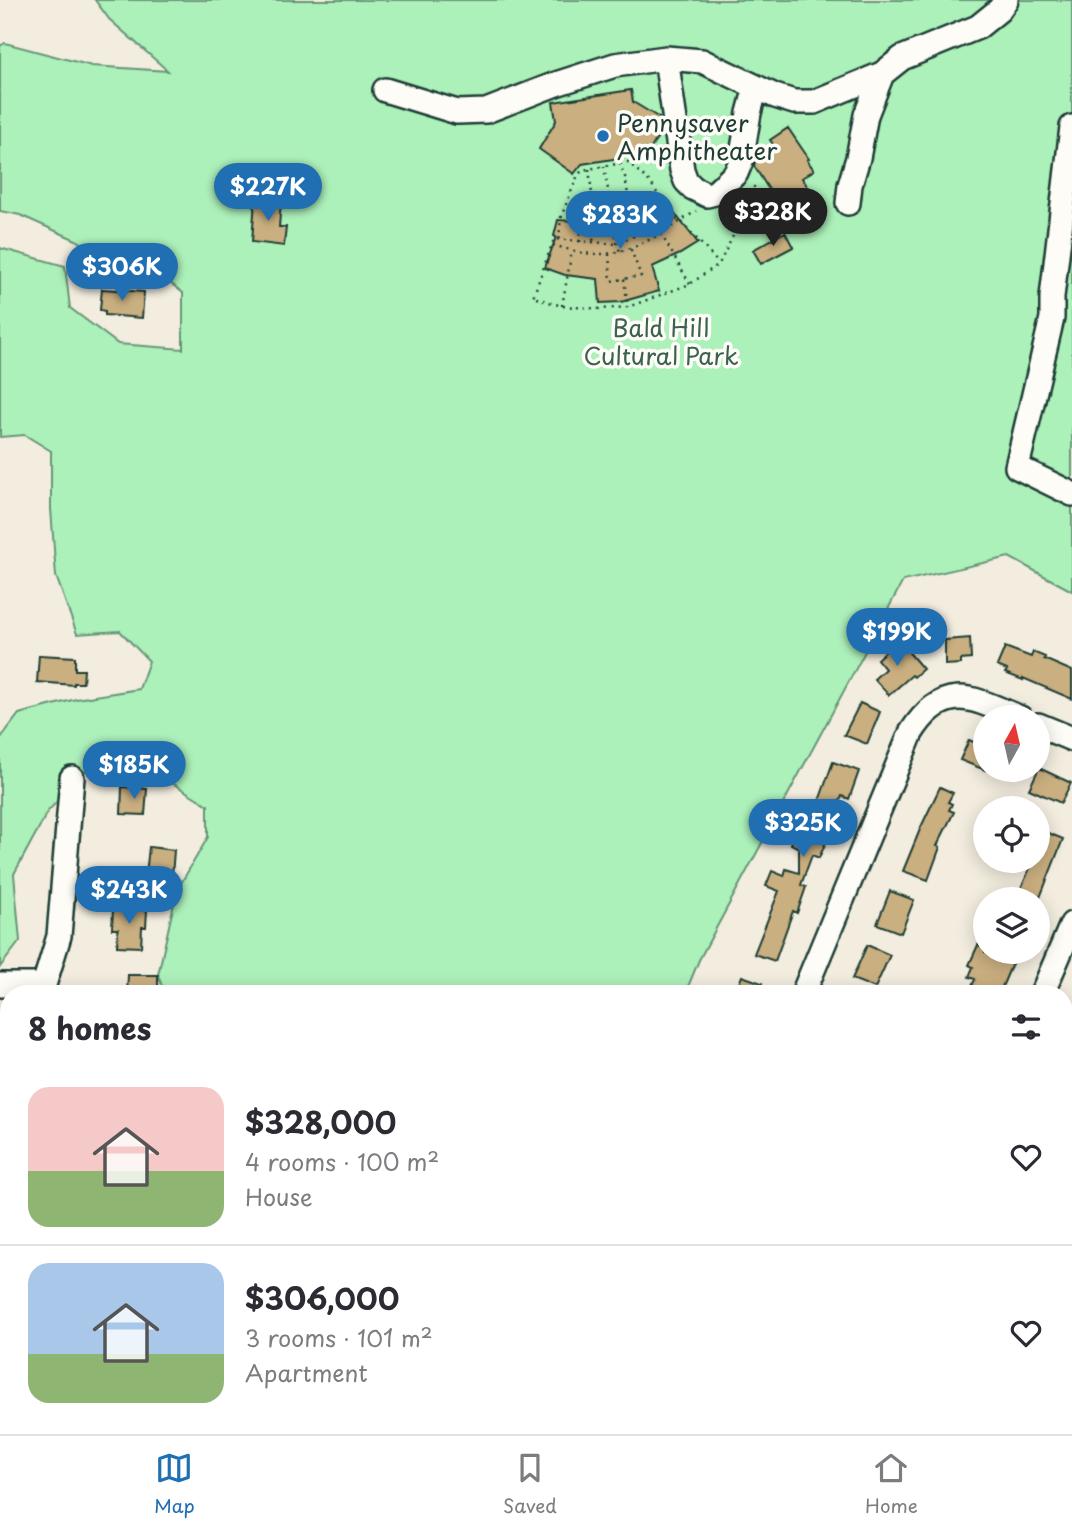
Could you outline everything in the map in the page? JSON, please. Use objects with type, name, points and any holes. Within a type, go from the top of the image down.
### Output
[{"type":"street","points":[[385,90],[457,112],[486,111],[615,65],[666,58],[702,61],[775,96],[794,102],[814,102],[882,74],[902,58],[978,27],[999,10],[1006,0]]},
{"type":"street","points":[[666,58],[682,170],[686,181],[693,188],[707,195],[715,193],[736,173],[741,161],[756,87]]},
{"type":"street","points":[[848,202],[866,115],[882,74]]},
{"type":"street","points":[[1072,127],[1052,317],[1017,467],[1072,494]]},
{"type":"street","points":[[807,985],[911,733],[919,720],[943,701],[960,697],[976,699],[990,705]]},
{"type":"street","points":[[1050,730],[1072,739]]},
{"type":"street","points":[[0,985],[44,985],[59,936],[72,778]]},
{"type":"street","points":[[1046,985],[1072,923]]},
{"type":"path","points":[[559,241],[561,217],[583,170],[628,162],[651,183],[672,218],[681,221],[719,264]]},
{"type":"path","points":[[620,163],[631,212],[640,233]]},
{"type":"path","points":[[604,166],[620,252]]},
{"type":"path","points":[[590,169],[595,219],[593,242]]},
{"type":"path","points":[[672,218],[617,244],[554,239],[533,297],[562,306],[601,309],[628,307],[690,284],[719,264],[756,190],[748,178]]},
{"type":"path","points":[[561,217],[613,220],[661,197]]},
{"type":"path","points":[[644,205],[654,227]]},
{"type":"path","points":[[554,245],[572,251],[597,254],[620,252],[661,234],[704,206]]},
{"type":"path","points":[[580,242],[581,219]]},
{"type":"path","points":[[661,234],[690,284]]},
{"type":"path","points":[[609,253],[611,281],[641,276],[630,247]]},
{"type":"path","points":[[562,306],[572,251]]},
{"type":"path","points":[[624,279],[628,307]]},
{"type":"green space","name":"Bald Hill Cultural Park","points":[[95,0],[1072,0],[1072,591],[1009,557],[903,581],[699,960],[689,985],[162,985],[158,975],[177,890],[208,837],[208,805],[141,764],[94,762],[48,811],[14,874],[20,941],[0,967],[0,739],[19,714],[76,699],[139,689],[149,661],[120,631],[77,634],[56,576],[51,509],[51,451],[25,435],[0,437],[0,248],[65,266],[70,308],[118,344],[183,349],[183,293],[142,261],[104,256],[20,215],[0,211],[0,46],[5,43],[92,66],[168,71],[109,19]]},
{"type":"building","name":"Pennysaver Amphitheater","points":[[631,90],[633,102],[661,119],[662,130],[644,160],[638,155],[582,164],[574,174],[539,149],[556,121],[553,102]]},
{"type":"building","points":[[788,128],[814,170],[802,178],[814,196],[785,215],[754,166],[756,156],[773,144],[770,140]]},
{"type":"building","points":[[255,199],[281,201],[279,227],[286,227],[284,246],[252,242]]},
{"type":"building","points":[[664,200],[698,243],[652,267],[659,291],[621,302],[600,303],[598,279],[565,275],[545,268],[556,237],[554,236],[558,220],[616,224]]},
{"type":"building","points":[[785,232],[793,247],[761,264],[753,250]]},
{"type":"building","points":[[102,289],[144,292],[142,318],[105,315],[105,311],[100,310]]},
{"type":"building","points":[[970,638],[971,659],[961,660],[961,664],[945,665],[945,640]]},
{"type":"building","points":[[900,642],[923,669],[889,695],[874,679],[885,669],[877,659]]},
{"type":"building","points":[[1005,647],[1031,657],[1033,652],[1072,671],[1072,699],[1005,673],[1007,670],[997,666]]},
{"type":"building","points":[[39,655],[75,657],[75,670],[84,670],[83,683],[74,685],[37,682]]},
{"type":"building","points":[[860,703],[880,712],[867,744],[844,735]]},
{"type":"building","points":[[969,740],[973,742],[973,765],[960,760]]},
{"type":"building","points":[[833,762],[859,771],[849,799],[842,796],[839,803],[837,802],[825,831],[830,833],[819,858],[812,855],[801,885],[806,887],[797,913],[793,911],[775,961],[754,954],[779,891],[766,886],[772,871],[784,876],[786,869],[799,873],[799,848],[791,844],[792,833],[798,821],[804,824],[809,813],[814,815]]},
{"type":"building","points":[[1050,773],[1071,783],[1061,803],[1029,789],[1032,782],[1050,782]]},
{"type":"building","points":[[122,787],[147,789],[145,815],[121,814]]},
{"type":"building","points":[[940,787],[953,793],[948,802],[952,804],[949,810],[954,812],[937,846],[940,847],[928,880],[903,871]]},
{"type":"building","points":[[1050,834],[1063,839],[1050,872]]},
{"type":"building","points":[[149,847],[174,850],[172,877],[164,876],[163,885],[145,883]]},
{"type":"building","points":[[1028,873],[1050,873],[1044,887],[1022,887]]},
{"type":"building","points":[[890,891],[914,900],[901,933],[877,924]]},
{"type":"building","points":[[113,909],[147,910],[146,927],[142,927],[141,947],[117,946],[118,929],[112,929]]},
{"type":"building","points":[[867,945],[890,955],[876,985],[867,985],[852,979]]},
{"type":"building","points":[[973,956],[973,964],[1012,964],[1003,985],[973,985],[975,979],[969,977],[973,967],[969,965]]},
{"type":"building","points":[[128,975],[158,975],[158,985],[127,985]]},
{"type":"building","points":[[742,976],[762,983],[761,985],[738,985]]},
{"type":"place","name":"Pennysaver Amphitheater","points":[[603,136]]}]
